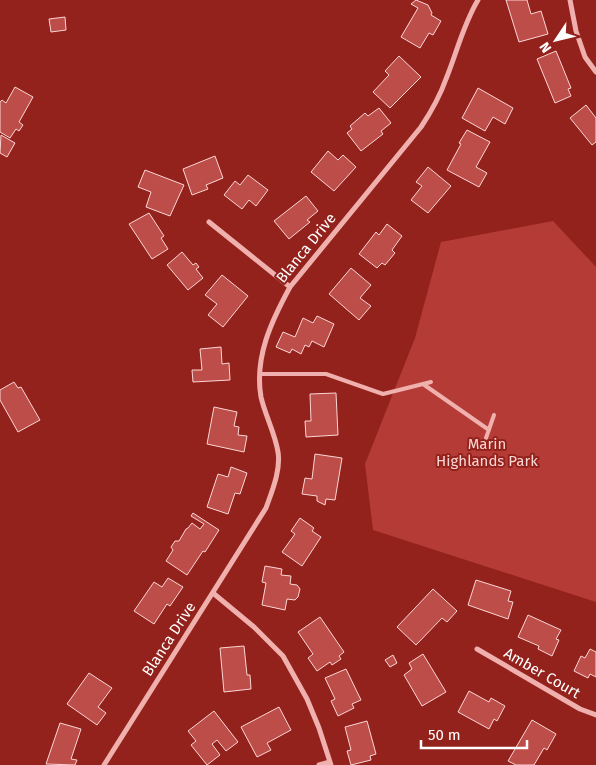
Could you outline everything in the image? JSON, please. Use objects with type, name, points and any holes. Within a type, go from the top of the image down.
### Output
[{"type":"street","name":"Blanca Drive","points":[[104,765],[266,508],[277,475],[279,453],[261,396],[260,367],[266,338],[274,314],[290,287],[422,128],[440,94],[467,20],[478,0]]},
{"type":"street","points":[[570,0],[576,31],[585,57],[596,72]]},
{"type":"street","points":[[209,222],[290,287]]},
{"type":"street","points":[[213,593],[254,627],[283,656],[307,699],[319,728],[330,763],[319,765]]},
{"type":"street","name":"Amber Court","points":[[477,649],[580,709],[596,715]]},
{"type":"lane","points":[[260,374],[326,374],[383,394],[432,382]]},
{"type":"lane","points":[[423,384],[489,430]]},
{"type":"lane","points":[[486,438],[494,415]]},
{"type":"green space","name":"Marin Highlands Park","points":[[553,221],[596,267],[596,602],[373,530],[365,464],[415,338],[441,242]]},
{"type":"building","points":[[416,0],[428,5],[432,13],[431,15],[441,21],[433,35],[429,33],[420,48],[401,37],[418,8],[411,4]]},
{"type":"building","points":[[506,0],[527,0],[531,14],[541,11],[548,34],[519,42]]},
{"type":"building","points":[[65,17],[66,30],[51,32],[49,19]]},
{"type":"building","points":[[556,51],[571,88],[568,89],[571,96],[555,103],[537,59]]},
{"type":"building","points":[[399,56],[421,77],[390,108],[373,92],[389,75],[385,71]]},
{"type":"building","points":[[15,87],[33,97],[19,122],[23,125],[19,131],[16,129],[10,138],[0,132],[0,102],[2,100],[6,103]]},
{"type":"building","points":[[478,88],[513,108],[505,124],[493,117],[485,131],[462,118]]},
{"type":"building","points":[[586,105],[596,118],[596,142],[592,145],[570,118]]},
{"type":"building","points":[[379,108],[391,123],[381,131],[383,134],[361,151],[347,133],[352,129],[350,126],[365,113],[368,116]]},
{"type":"building","points":[[467,130],[490,142],[476,167],[487,173],[479,187],[447,170]]},
{"type":"building","points":[[1,135],[15,143],[7,157],[0,153]]},
{"type":"building","points":[[328,151],[338,160],[343,155],[356,167],[334,191],[311,172]]},
{"type":"building","points":[[215,156],[223,178],[206,185],[208,189],[192,195],[183,169]]},
{"type":"building","points":[[428,167],[451,186],[428,213],[411,200],[422,186],[416,182]]},
{"type":"building","points":[[145,170],[184,185],[170,216],[146,207],[151,192],[138,187]]},
{"type":"building","points":[[248,175],[268,190],[256,206],[249,200],[242,209],[224,195],[235,181],[240,185]]},
{"type":"building","points":[[306,196],[318,211],[307,220],[310,222],[289,239],[274,221]]},
{"type":"building","points":[[149,213],[164,236],[161,238],[168,249],[152,259],[129,224]]},
{"type":"building","points":[[387,224],[402,236],[392,250],[395,253],[385,265],[382,263],[377,268],[359,254],[376,232],[379,235]]},
{"type":"building","points":[[182,252],[193,265],[196,263],[199,267],[196,269],[203,278],[188,290],[167,265]]},
{"type":"building","points":[[351,268],[371,285],[360,298],[371,306],[359,320],[329,294]]},
{"type":"building","points":[[222,275],[248,296],[223,327],[208,315],[217,304],[205,295]]},
{"type":"building","points":[[317,316],[334,324],[324,347],[312,341],[309,347],[305,345],[301,354],[292,349],[290,353],[276,347],[283,332],[295,337],[303,318],[313,323]]},
{"type":"building","points":[[221,347],[222,364],[229,363],[230,380],[193,382],[192,370],[202,370],[200,349]]},
{"type":"building","points":[[14,382],[18,388],[21,387],[40,420],[18,432],[0,400],[0,390]]},
{"type":"building","points":[[336,393],[338,435],[306,437],[305,421],[311,421],[310,394]]},
{"type":"building","points":[[214,407],[237,412],[234,426],[239,427],[238,435],[247,436],[244,452],[207,444]]},
{"type":"building","points":[[315,454],[342,458],[335,500],[326,499],[325,505],[317,501],[317,496],[302,494],[305,478],[312,479]]},
{"type":"building","points":[[231,467],[247,473],[240,494],[235,493],[228,514],[207,507],[218,474],[228,477]]},
{"type":"building","points":[[193,513],[219,530],[187,575],[166,561],[173,550],[171,547],[175,541],[179,541],[192,523],[200,529],[204,524],[191,516]]},
{"type":"building","points":[[300,518],[314,528],[312,531],[321,537],[302,566],[282,552],[295,534],[291,531]]},
{"type":"building","points":[[265,566],[282,569],[281,575],[291,576],[290,584],[297,585],[300,589],[295,600],[287,599],[285,610],[262,605],[266,583],[262,582]]},
{"type":"building","points":[[168,578],[183,587],[170,606],[167,604],[154,624],[134,611],[154,582],[162,587]]},
{"type":"building","points":[[476,580],[511,591],[508,601],[513,602],[508,619],[468,605]]},
{"type":"building","points":[[433,589],[457,611],[447,622],[442,618],[416,645],[397,627]]},
{"type":"building","points":[[528,615],[561,630],[556,639],[559,640],[552,656],[538,649],[539,646],[518,637]]},
{"type":"building","points":[[320,617],[344,652],[339,656],[341,659],[332,665],[330,662],[317,671],[308,658],[313,654],[298,632]]},
{"type":"building","points":[[244,646],[247,675],[250,675],[251,689],[224,692],[220,648]]},
{"type":"building","points":[[590,649],[596,652],[596,677],[590,674],[588,678],[574,671],[581,656],[585,658]]},
{"type":"building","points":[[423,654],[446,692],[422,706],[404,675],[412,669],[409,663]]},
{"type":"building","points":[[393,655],[397,663],[390,667],[385,660]]},
{"type":"building","points":[[346,669],[361,700],[352,704],[354,708],[338,716],[331,701],[335,699],[325,678]]},
{"type":"building","points":[[89,673],[112,688],[98,707],[106,713],[97,725],[67,704]]},
{"type":"building","points":[[469,691],[489,702],[491,698],[505,706],[497,721],[494,719],[489,729],[458,712]]},
{"type":"building","points":[[279,707],[291,730],[267,743],[271,750],[257,757],[241,727]]},
{"type":"building","points":[[214,711],[238,742],[226,751],[217,740],[212,744],[220,755],[207,765],[191,745],[196,741],[188,731]]},
{"type":"building","points":[[532,720],[556,734],[547,750],[544,748],[534,765],[516,765],[508,761]]},
{"type":"building","points":[[367,721],[376,754],[370,756],[371,760],[351,765],[347,751],[351,750],[345,727]]},
{"type":"building","points":[[60,723],[81,729],[71,759],[77,760],[75,765],[46,764]]}]
